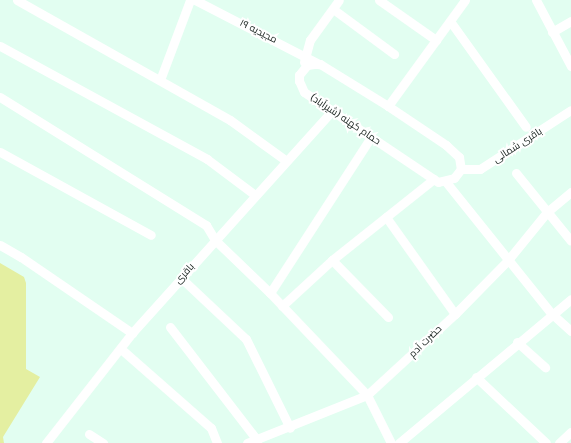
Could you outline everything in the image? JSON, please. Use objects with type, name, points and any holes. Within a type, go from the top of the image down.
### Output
[{"type":"street","points":[[17,0],[230,120],[286,160]]},
{"type":"street","points":[[160,80],[190,0]]},
{"type":"street","name":"مجیدیه ۱۹","points":[[196,0],[320,64]]},
{"type":"street","points":[[379,0],[436,40]]},
{"type":"street","points":[[388,106],[465,0]]},
{"type":"street","points":[[536,0],[571,66]]},
{"type":"street","points":[[302,69],[310,40],[336,3],[394,54]]},
{"type":"street","points":[[552,32],[571,21]]},
{"type":"street","points":[[450,22],[526,127]]},
{"type":"street","points":[[0,46],[207,159],[255,195]]},
{"type":"street","points":[[302,69],[308,65],[320,64],[388,106],[459,157],[461,169],[454,178],[446,182],[551,313],[571,331]]},
{"type":"street","name":"حمام کهنه (شیرآباد)","points":[[302,69],[298,81],[300,87],[438,182],[446,182]]},
{"type":"street","points":[[0,98],[206,225],[215,240],[270,293],[367,395],[391,443]]},
{"type":"street","name":"باقری","points":[[46,443],[132,333],[332,110]]},
{"type":"street","name":"باقری شمالی","points":[[461,169],[480,169],[571,110]]},
{"type":"street","points":[[270,293],[371,137]]},
{"type":"street","points":[[0,152],[151,234]]},
{"type":"street","points":[[516,173],[571,241]]},
{"type":"street","points":[[282,306],[332,260],[434,179]]},
{"type":"street","name":"حضرت آدم","points":[[247,443],[290,428],[367,395],[455,314],[508,260],[547,212],[571,192]]},
{"type":"street","points":[[386,217],[455,314]]},
{"type":"street","points":[[0,245],[22,257],[132,333]]},
{"type":"street","points":[[332,260],[388,316]]},
{"type":"street","points":[[181,278],[246,340],[290,428]]},
{"type":"street","points":[[398,443],[551,313],[571,299]]},
{"type":"street","points":[[170,327],[257,440]]},
{"type":"street","points":[[517,342],[545,367]]},
{"type":"street","points":[[121,348],[211,428],[217,443]]},
{"type":"street","points":[[476,377],[546,443]]},
{"type":"street","points":[[559,443],[571,432]]},
{"type":"street","points":[[89,434],[102,443]]},
{"type":"green space","points":[[0,263],[24,277],[26,283],[26,369],[40,377],[3,437],[4,443],[0,443]]}]
